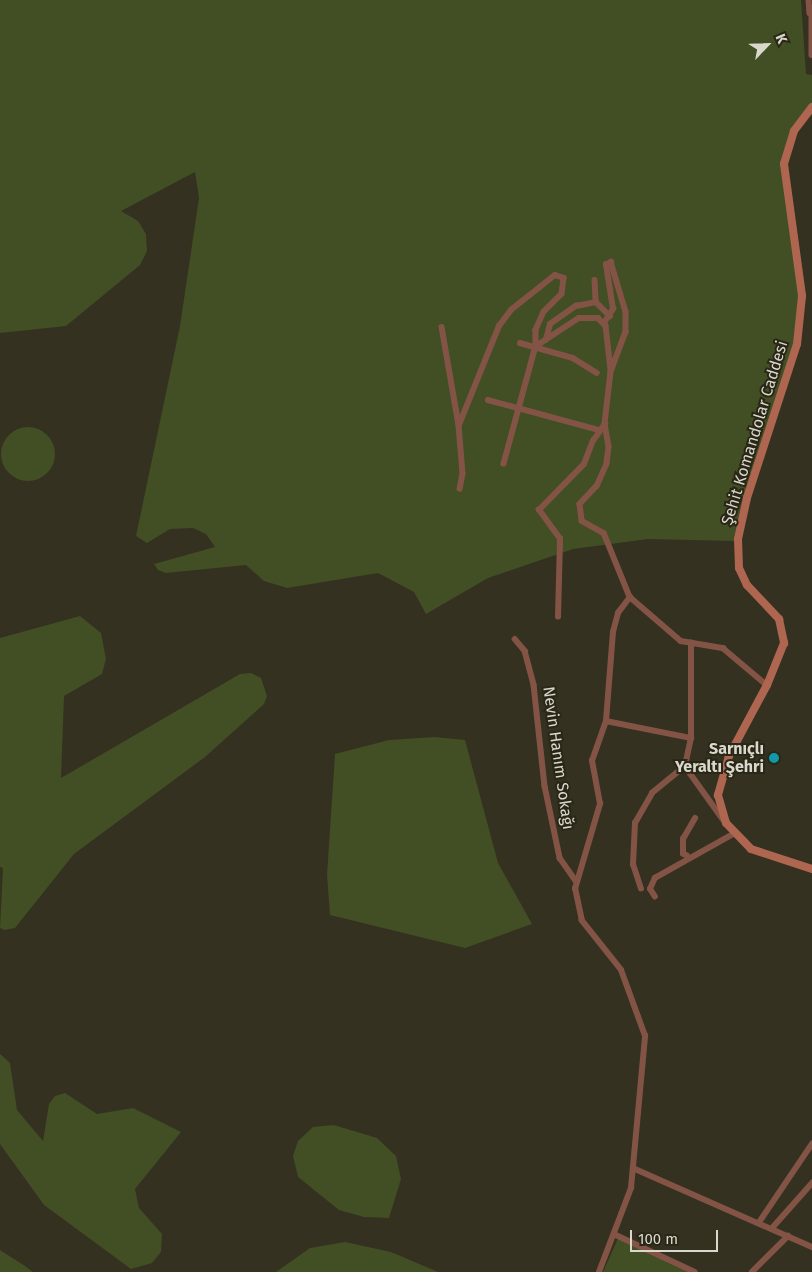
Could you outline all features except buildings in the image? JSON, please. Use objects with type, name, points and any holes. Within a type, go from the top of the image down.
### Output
[{"type":"main road","name":"Şehit Komandolar Caddesi","points":[[812,107],[794,132],[784,164],[802,296],[797,344],[747,498],[738,539],[739,568],[747,586],[784,630],[784,643],[767,686],[719,782],[720,806],[733,834],[751,850],[812,869]]},
{"type":"street","points":[[809,0],[812,55]]},
{"type":"street","points":[[611,372],[604,323],[610,316],[613,304],[608,262],[614,265],[626,312],[626,332],[611,372],[605,424],[609,446],[607,464],[597,486],[580,504],[580,515],[585,526],[604,533],[630,597],[681,641],[723,648],[767,686]]},
{"type":"street","points":[[459,425],[499,326],[511,310],[555,275],[561,275],[564,289],[536,330],[536,346],[504,464]]},
{"type":"street","points":[[596,280],[596,302],[610,316]]},
{"type":"street","points":[[546,340],[550,324],[562,314],[596,302]]},
{"type":"street","points":[[536,346],[580,318],[594,317],[604,323]]},
{"type":"street","points":[[442,328],[459,425],[463,474],[460,489]]},
{"type":"street","points":[[520,343],[573,358],[597,373]]},
{"type":"street","points":[[488,400],[599,430]]},
{"type":"street","points":[[558,616],[560,539],[539,510],[542,502],[584,464],[599,430],[605,424]]},
{"type":"street","points":[[599,1272],[631,1188],[645,1049],[643,1024],[616,963],[582,921],[576,880],[600,804],[592,761],[606,720],[613,632],[618,613],[630,597]]},
{"type":"street","name":"Nevin Hanım Sokağı","points":[[515,639],[526,651],[534,685],[545,786],[560,858],[576,880]]},
{"type":"street","points":[[641,889],[634,865],[635,823],[652,793],[685,766],[691,738],[691,644]]},
{"type":"street","points":[[606,720],[691,738]]},
{"type":"street","points":[[685,766],[726,822]]},
{"type":"street","points":[[687,856],[683,854],[683,839],[695,818]]},
{"type":"street","points":[[656,897],[650,889],[652,881],[687,856],[733,834]]},
{"type":"street","points":[[760,1221],[812,1144]]},
{"type":"street","points":[[632,1168],[760,1221],[812,1247]]},
{"type":"street","points":[[773,1227],[812,1183]]},
{"type":"street","points":[[614,1234],[695,1272]]},
{"type":"street","points":[[752,1272],[788,1236]]},
{"type":"green space","points":[[0,0],[801,0],[806,74],[812,75],[812,104],[795,128],[786,155],[800,285],[800,326],[735,541],[648,539],[573,549],[488,578],[426,614],[414,592],[378,573],[287,588],[264,581],[246,565],[166,573],[158,570],[154,564],[215,547],[206,534],[193,528],[170,529],[147,543],[136,536],[180,326],[199,198],[195,172],[121,211],[138,221],[146,234],[147,251],[140,265],[66,326],[0,333]]},
{"type":"green space","points":[[23,427],[33,427],[43,431],[51,439],[55,454],[51,469],[43,477],[33,481],[23,481],[13,477],[5,469],[1,459],[1,449],[5,439],[13,431]]},
{"type":"green space","points":[[80,616],[101,633],[106,659],[102,674],[64,696],[61,778],[240,674],[251,673],[261,678],[267,696],[264,704],[205,757],[74,854],[15,928],[5,930],[0,928],[3,868],[0,867],[0,638]]},
{"type":"green space","points":[[435,737],[465,740],[498,863],[532,924],[465,948],[330,915],[327,875],[335,754],[389,740]]},
{"type":"green space","points":[[0,1054],[10,1063],[17,1110],[43,1141],[49,1104],[55,1096],[65,1093],[97,1114],[133,1108],[181,1132],[135,1189],[139,1208],[162,1234],[161,1252],[152,1263],[131,1269],[44,1205],[0,1144]]},
{"type":"green space","points":[[334,1125],[377,1138],[396,1156],[401,1179],[389,1218],[364,1217],[339,1210],[298,1177],[293,1156],[298,1141],[313,1127]]},
{"type":"green space","points":[[620,1234],[669,1263],[688,1272],[603,1272]]},
{"type":"green space","points":[[345,1242],[391,1252],[438,1272],[276,1272],[310,1248]]},
{"type":"green space","points":[[0,1250],[25,1266],[33,1272],[0,1272]]},
{"type":"place","name":"Sarnıçlı Yeraltı Şehri","points":[[774,758]]}]
